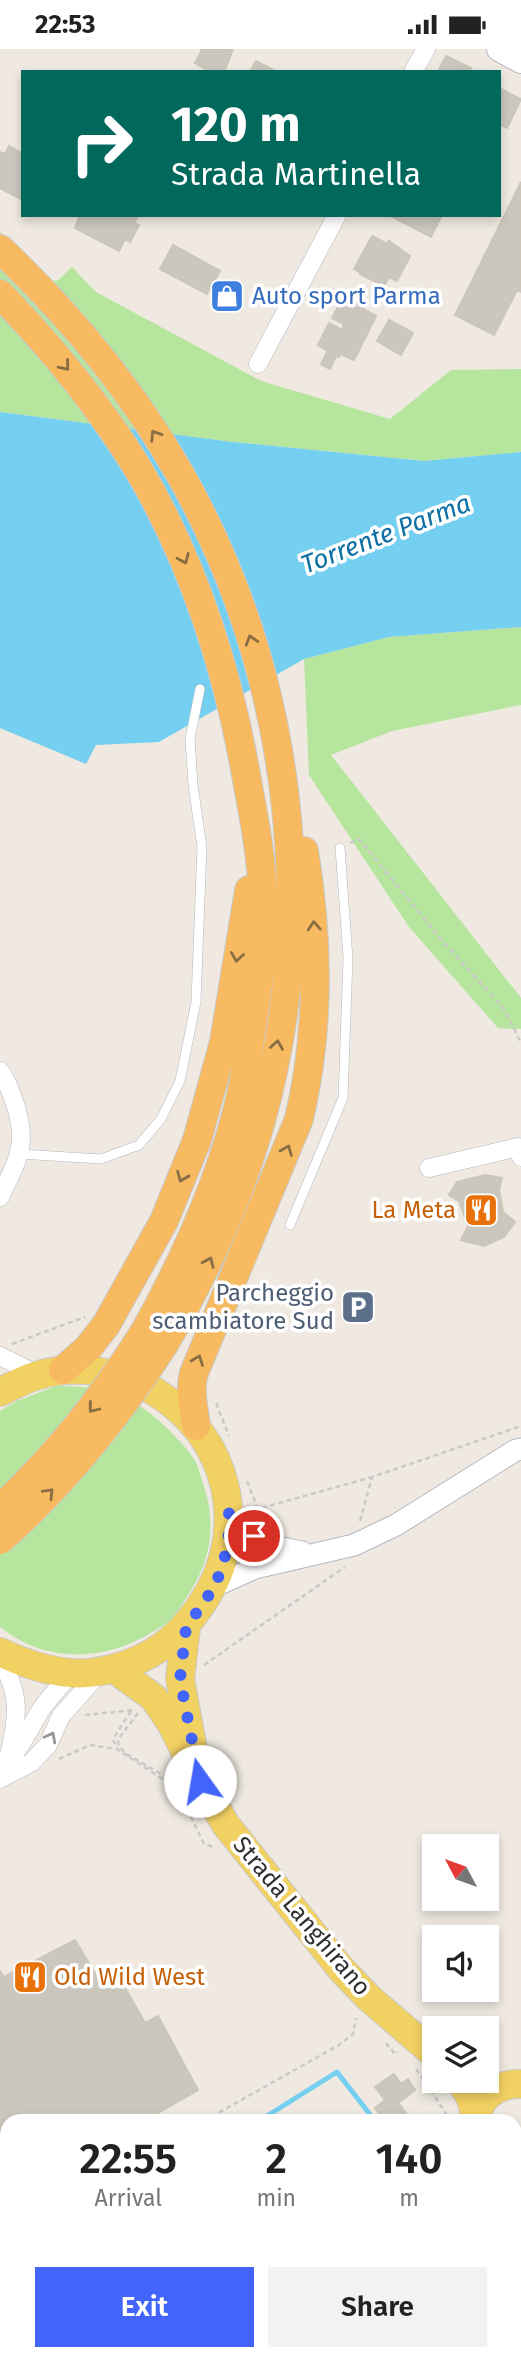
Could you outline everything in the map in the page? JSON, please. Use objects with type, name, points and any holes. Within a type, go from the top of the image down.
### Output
[{"type":"highway","points":[[0,249],[43,292],[114,374],[160,441],[215,545],[254,650],[269,706],[278,748],[289,842],[291,887],[284,1002],[274,1064],[259,1128],[223,1230],[199,1283],[40,1470],[0,1509]]},
{"type":"highway","points":[[0,294],[92,401],[126,450],[184,559],[207,615],[235,714],[254,821],[263,898],[260,976],[241,1095],[217,1175],[181,1263],[155,1337],[132,1392],[78,1462],[0,1540]]},
{"type":"highway","points":[[51,1372],[88,1348],[106,1325],[164,1221],[197,1140],[224,1042],[249,888],[241,744]]},
{"type":"highway","points":[[196,1426],[191,1381],[299,1119],[307,1083],[316,1001],[312,899],[292,777],[278,748]]},
{"type":"main road","points":[[499,49],[521,61]]},
{"type":"main road","name":"Strada Langhirano","points":[[0,1391],[51,1372],[101,1371],[137,1381],[169,1400],[196,1426],[220,1469],[229,1508],[226,1548],[215,1586],[186,1628],[164,1646],[140,1660],[107,1670],[72,1673],[33,1667],[0,1652]]},
{"type":"main road","name":"Strada Langhirano","points":[[186,1628],[180,1679],[192,1792]]},
{"type":"main road","name":"Strada Langhirano","points":[[107,1670],[133,1680],[142,1704],[171,1723],[192,1792],[226,1825],[342,1970],[422,2049]]},
{"type":"main road","points":[[477,2114],[482,2101],[490,2092],[506,2082]]},
{"type":"main road","points":[[469,2093],[475,2114]]},
{"type":"street","points":[[414,70],[426,49]]},
{"type":"street","points":[[258,364],[336,217]]},
{"type":"street","points":[[0,1071],[5,1077],[21,1122],[20,1154],[0,1197]]},
{"type":"street","points":[[429,1168],[518,1147],[521,1157]]},
{"type":"street","points":[[0,1356],[51,1372]]},
{"type":"street","points":[[215,1586],[256,1568],[354,1545],[396,1525],[519,1446]]},
{"type":"street","points":[[229,1508],[254,1536],[277,1548],[311,1554]]},
{"type":"street","points":[[0,1657],[10,1676],[18,1702],[14,1736],[4,1765]]},
{"type":"street","points":[[0,1779],[32,1762],[48,1745],[61,1716],[107,1670]]},
{"type":"street","points":[[4,1765],[25,1738],[42,1708],[72,1673]]},
{"type":"lane","points":[[20,1154],[101,1159],[139,1145],[161,1119],[180,1081],[196,1002],[202,847],[190,739],[200,689]]},
{"type":"lane","points":[[290,1225],[343,1098],[348,958],[340,848]]},
{"type":"path","points":[[340,848],[359,839],[439,937],[504,1009],[521,1043]]},
{"type":"path","points":[[180,1679],[216,1658],[347,1566],[372,1478],[521,1426]]},
{"type":"path","points":[[61,1716],[142,1704]]},
{"type":"path","points":[[142,1704],[113,1739],[117,1749],[192,1792],[190,1813],[204,1844],[217,1848]]},
{"type":"path","points":[[216,2114],[339,2045],[353,2034],[356,2016]]},
{"type":"path","points":[[441,2093],[448,2114]]},
{"type":"green space","points":[[0,232],[51,283],[72,267],[96,292],[261,381],[390,419],[451,370],[521,369],[521,452],[424,461],[233,442],[0,412]]},
{"type":"green space","points":[[521,627],[521,705],[392,731],[331,755],[521,998],[521,1029],[498,1028],[409,927],[309,775],[304,659],[389,637]]},
{"type":"green space","points":[[56,1386],[105,1391],[145,1409],[171,1432],[195,1461],[210,1513],[206,1558],[193,1587],[174,1617],[135,1641],[96,1653],[56,1653],[37,1648],[0,1627],[0,1411],[17,1401]]},
{"type":"water","name":"Torrente Parma","points":[[0,412],[233,442],[424,461],[521,452],[521,627],[389,637],[304,659],[159,742],[96,745],[86,764],[0,728]]},
{"type":"building","points":[[200,49],[233,49],[225,70],[207,70],[195,63],[202,50]]},
{"type":"building","points":[[446,56],[471,68],[470,70],[439,70]]},
{"type":"building","points":[[256,61],[273,70],[251,70]]},
{"type":"building","points":[[501,89],[521,99],[507,128],[501,125]]},
{"type":"building","points":[[9,146],[21,153],[21,199],[0,188],[0,152],[5,154]]},
{"type":"building","points":[[521,182],[521,292],[517,290],[494,335],[455,315]]},
{"type":"building","points":[[79,217],[137,217],[134,223],[139,225],[130,242],[125,239],[119,251],[75,228]]},
{"type":"building","points":[[393,217],[441,217],[431,237]]},
{"type":"building","points":[[372,236],[387,244],[389,241],[410,256],[397,281],[389,277],[384,286],[354,269]]},
{"type":"building","points":[[173,245],[220,271],[207,294],[160,269]]},
{"type":"building","points":[[343,297],[365,306],[363,309],[376,316],[354,360],[340,354],[339,357],[336,356],[318,345],[329,323],[342,330],[344,324],[332,318]]},
{"type":"building","points":[[389,320],[413,333],[401,355],[377,341]]},
{"type":"building","points":[[327,352],[336,356],[330,369],[321,364]]},
{"type":"building","points":[[485,1175],[502,1178],[499,1190],[503,1212],[515,1222],[504,1237],[484,1246],[461,1240],[468,1226],[459,1201],[449,1195],[457,1182]]},
{"type":"building","points":[[75,1940],[103,1987],[120,1979],[145,2023],[158,2016],[198,2090],[156,2114],[0,2114],[0,1971],[4,1977]]},
{"type":"building","points":[[394,2074],[401,2084],[408,2079],[415,2090],[398,2103],[392,2095],[385,2100],[375,2087]]},
{"type":"building","points":[[392,2095],[407,2114],[380,2114],[375,2108]]},
{"type":"waterway","points":[[270,2114],[337,2072],[370,2114]]},
{"type":"place","name":"Auto sport Parma","points":[[227,296]]},
{"type":"place","name":"La Meta","points":[[481,1210]]},
{"type":"place","name":"Parcheggio scambiatore Sud","points":[[358,1307]]},
{"type":"place","name":"Old Wild West","points":[[30,1977]]},
{"type":"route","points":[[200,1781],[180,1679],[186,1628],[215,1586],[224,1561],[229,1534],[229,1508],[254,1536]]}]
